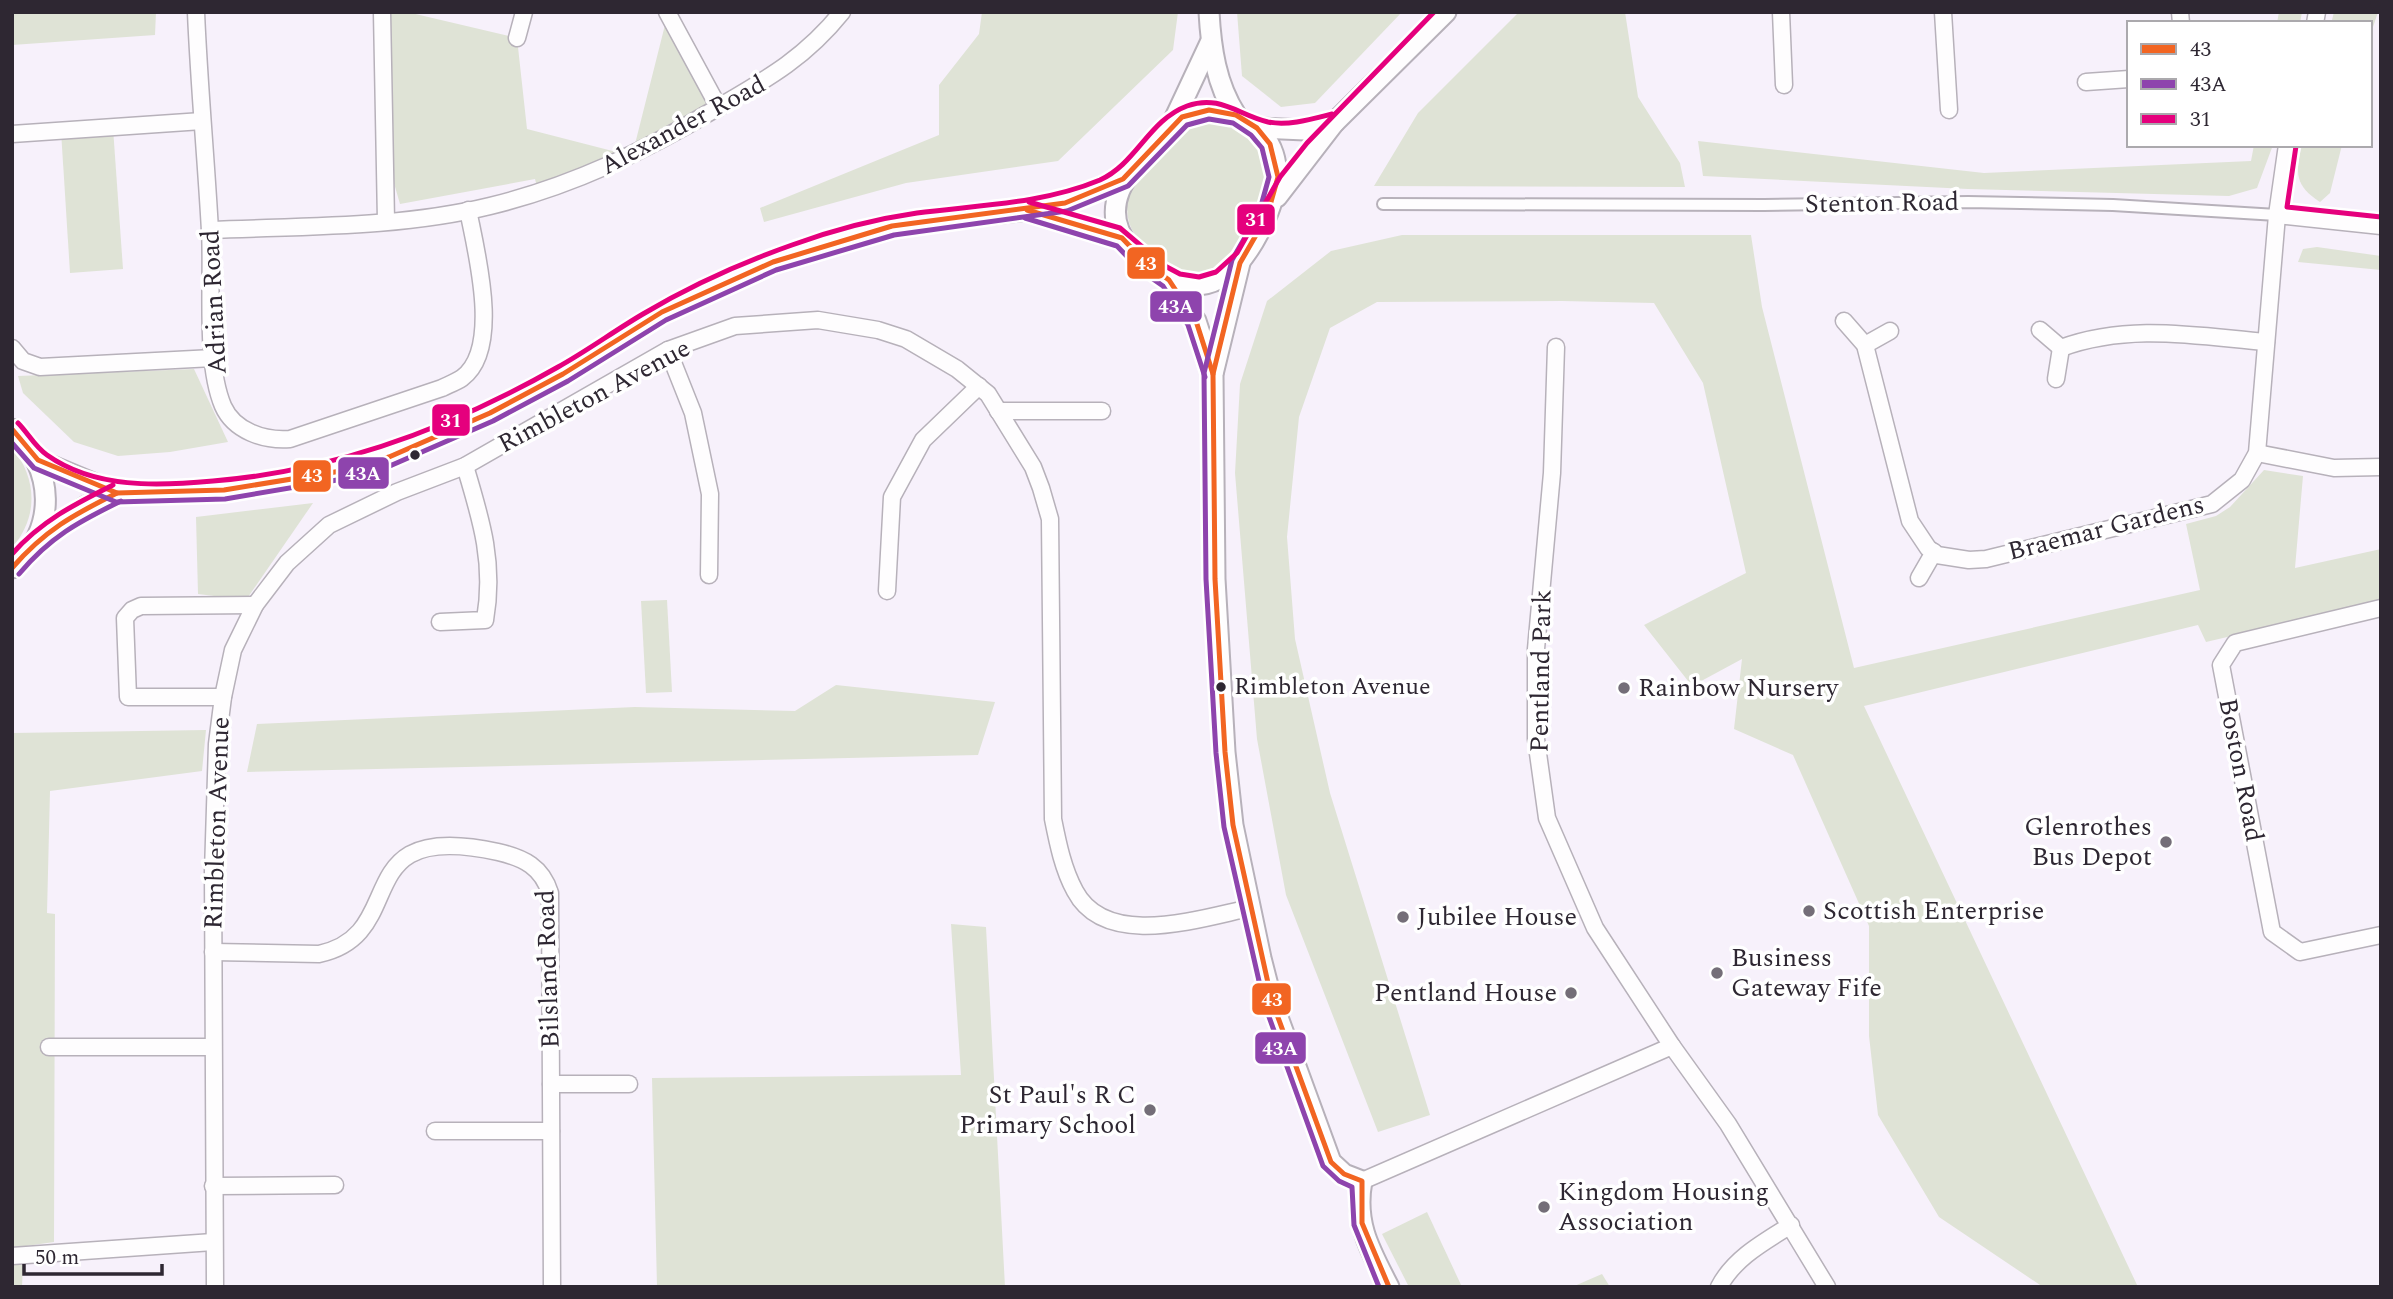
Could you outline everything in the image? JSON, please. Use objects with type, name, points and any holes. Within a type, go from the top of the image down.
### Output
[{"type":"street","name":"Adrian Road","points":[[196,12],[210,230],[214,358],[223,405],[232,420],[259,436],[276,440],[318,432],[463,378],[480,348],[484,306],[468,210]]},
{"type":"street","points":[[382,12],[386,221]]},
{"type":"street","points":[[517,38],[524,12]]},
{"type":"street","points":[[667,12],[719,108]]},
{"type":"street","name":"Alexander Road","points":[[210,230],[386,221],[468,210],[587,176],[633,156],[719,108],[804,54],[842,12]]},
{"type":"street","points":[[1209,12],[1210,43],[1224,96],[1236,115]]},
{"type":"street","points":[[1446,12],[1334,123],[1272,205],[1240,263],[1213,374],[1214,540],[1220,677],[1233,825],[1250,908],[1272,1001],[1318,1133],[1331,1162],[1344,1174],[1362,1181],[1672,1046]]},
{"type":"street","points":[[1781,12],[1784,85]]},
{"type":"street","points":[[1943,12],[1949,110]]},
{"type":"street","points":[[1170,128],[1210,43]]},
{"type":"street","points":[[2086,82],[2127,79]]},
{"type":"street","points":[[12,568],[36,540],[86,506],[117,492],[250,488],[308,479],[388,457],[490,413],[563,374],[674,306],[800,252],[892,226],[1027,211],[1065,203],[1123,179],[1170,128],[1182,117],[1196,112],[1209,110],[1236,115],[1257,128],[1270,144],[1277,164],[1277,190],[1272,205]]},
{"type":"street","points":[[12,134],[202,121]]},
{"type":"street","points":[[1257,128],[1304,130],[1334,123]]},
{"type":"street","name":"Braemar Gardens","points":[[1934,552],[1969,560],[1986,559],[2194,510],[2212,504],[2242,480],[2257,453],[2277,215],[2287,147]]},
{"type":"street","points":[[1122,238],[1116,204],[1123,179]]},
{"type":"street","name":"Stenton Road","points":[[1383,204],[1741,205],[1981,202],[2113,205],[2277,215],[2381,226]]},
{"type":"street","points":[[1027,211],[1122,238],[1146,264],[1169,279],[1186,285],[1213,283],[1227,276],[1240,263]]},
{"type":"street","points":[[1169,279],[1196,321],[1213,374]]},
{"type":"street","name":"Rimbleton Avenue","points":[[215,1287],[213,952],[216,744],[233,650],[256,605],[287,563],[329,525],[397,492],[466,466],[668,350],[735,326],[818,320],[878,330],[906,339],[957,369],[979,386],[1033,467],[1050,519],[1052,819],[1063,863],[1076,894],[1098,913],[1129,925],[1153,927],[1250,908]]},
{"type":"street","points":[[1844,321],[1865,345],[1910,521],[1934,552],[1919,578]]},
{"type":"street","points":[[2040,330],[2061,348]]},
{"type":"street","points":[[1865,345],[1890,331]]},
{"type":"street","points":[[2061,348],[2086,339],[2152,331],[2266,342]]},
{"type":"street","name":"Pentland Park","points":[[1556,346],[1552,473],[1536,649],[1536,739],[1547,818],[1595,928],[1672,1046],[1728,1124],[1827,1287]]},
{"type":"street","points":[[12,348],[23,360],[40,367],[214,358]]},
{"type":"street","points":[[2056,379],[2061,348]]},
{"type":"street","points":[[668,350],[693,412],[710,494],[709,575]]},
{"type":"street","points":[[887,591],[892,497],[923,440],[979,386]]},
{"type":"street","points":[[998,411],[1102,411]]},
{"type":"street","points":[[12,429],[38,460],[47,500],[44,521],[36,540]]},
{"type":"street","points":[[2257,453],[2334,468],[2381,467]]},
{"type":"street","points":[[38,460],[117,492]]},
{"type":"street","points":[[440,622],[485,620],[490,593],[487,539],[466,466]]},
{"type":"street","points":[[223,697],[128,697],[125,618],[132,610],[141,606],[256,605]]},
{"type":"street","name":"Boston Road","points":[[2381,608],[2235,643],[2221,665],[2272,932],[2300,953],[2381,934]]},
{"type":"street","name":"Bilsland Road","points":[[213,952],[319,954],[351,943],[363,932],[389,873],[402,858],[419,849],[483,849],[535,866],[545,878],[550,893],[552,1287]]},
{"type":"street","points":[[49,1047],[213,1047]]},
{"type":"street","points":[[551,1084],[629,1084]]},
{"type":"street","points":[[435,1131],[551,1131]]},
{"type":"street","points":[[1362,1181],[1357,1205],[1363,1231],[1389,1287]]},
{"type":"street","points":[[214,1186],[335,1185]]},
{"type":"street","points":[[1719,1287],[1725,1276],[1749,1251],[1791,1226]]},
{"type":"street","points":[[12,1256],[213,1242]]},
{"type":"shaded area","points":[[13,12],[156,12],[155,35],[12,45]]},
{"type":"shaded area","points":[[382,12],[407,12],[517,38],[527,129],[630,156],[586,175],[538,191],[535,179],[400,204],[385,152]]},
{"type":"shaded area","points":[[982,12],[1178,12],[1173,50],[1058,161],[906,183],[764,222],[760,208],[939,135],[939,85],[979,34]]},
{"type":"shaded area","points":[[1237,12],[1402,12],[1315,103],[1281,107],[1242,76]]},
{"type":"shaded area","points":[[1519,12],[1625,12],[1638,97],[1680,163],[1685,187],[1374,186],[1418,113]]},
{"type":"shaded area","points":[[2279,12],[2302,12],[2300,21],[2277,21]]},
{"type":"shaded area","points":[[2334,12],[2378,12],[2373,27],[2372,21],[2332,20]]},
{"type":"shaded area","points":[[668,13],[719,108],[632,155]]},
{"type":"shaded area","points":[[1209,122],[1232,127],[1251,141],[1264,161],[1266,185],[1264,195],[1241,240],[1222,265],[1198,275],[1184,274],[1170,267],[1137,237],[1130,225],[1127,209],[1130,192],[1149,160],[1178,135]]},
{"type":"shaded area","points":[[113,128],[123,269],[70,273],[61,131]]},
{"type":"shaded area","points":[[1698,141],[1984,173],[2251,161],[2254,147],[2272,147],[2257,188],[2229,196],[1968,189],[1703,176]]},
{"type":"shaded area","points":[[2302,147],[2342,147],[2330,193],[2320,202],[2301,184],[2298,163]]},
{"type":"shaded area","points":[[1402,235],[1751,235],[1762,307],[1854,668],[2200,590],[2186,524],[2216,516],[2230,507],[2264,470],[2303,476],[2295,568],[2381,549],[2381,601],[2206,642],[2198,625],[1864,706],[2138,1287],[2043,1287],[1939,1217],[1878,1115],[1869,1036],[1869,926],[1793,755],[1734,729],[1742,659],[1692,686],[1644,625],[1746,573],[1703,383],[1654,303],[1377,302],[1330,328],[1299,417],[1287,537],[1295,639],[1330,793],[1430,1115],[1378,1132],[1286,895],[1257,739],[1235,473],[1240,384],[1267,301],[1331,251]]},
{"type":"shaded area","points":[[2317,247],[2381,256],[2381,270],[2298,262],[2303,249]]},
{"type":"shaded area","points":[[194,369],[228,442],[170,452],[118,456],[74,442],[23,393],[18,376]]},
{"type":"shaded area","points":[[12,447],[26,472],[32,498],[27,523],[12,548]]},
{"type":"shaded area","points":[[313,503],[246,600],[198,594],[196,517]]},
{"type":"shaded area","points":[[667,600],[672,692],[646,693],[641,601]]},
{"type":"shaded area","points":[[836,685],[995,702],[978,755],[247,772],[257,724],[635,707],[795,711]]},
{"type":"shaded area","points":[[206,730],[202,771],[50,791],[47,913],[55,914],[54,1242],[12,1248],[12,733]]},
{"type":"shaded area","points":[[951,924],[986,927],[1005,1287],[657,1287],[652,1078],[961,1075]]},
{"type":"shaded area","points":[[1427,1212],[1462,1287],[1409,1287],[1382,1234]]},
{"type":"shaded area","points":[[12,1265],[23,1265],[22,1287],[12,1287]]},
{"type":"shaded area","points":[[1602,1274],[1610,1287],[1572,1287]]},
{"type":"transit line","name":"31","points":[[1029,202],[1120,228],[1165,266],[1180,274],[1199,277],[1216,272],[1237,253],[1280,177],[1307,143],[1434,12]]},
{"type":"transit line","name":"31","points":[[18,423],[39,448],[66,466],[85,474],[127,483],[192,483],[304,468],[391,443],[476,409],[558,367],[679,294],[735,267],[792,245],[886,218],[1033,199],[1100,180],[1123,164],[1162,121],[1187,106],[1209,102],[1276,123],[1332,114]]},
{"type":"transit line","name":"43","points":[[12,429],[38,460],[117,493],[224,490],[341,471],[389,457],[490,413],[563,374],[662,312],[773,262],[892,226],[1065,203],[1123,179],[1182,117],[1209,110],[1236,115],[1257,128],[1270,144],[1278,177],[1267,216],[1240,263],[1213,374],[1215,579],[1225,752],[1233,825],[1272,1001],[1331,1162],[1344,1174],[1362,1181],[1362,1223],[1389,1287]]},
{"type":"transit line","name":"43A","points":[[12,443],[34,468],[116,502],[225,499],[343,479],[392,465],[493,421],[568,381],[666,320],[776,270],[894,235],[1067,211],[1128,186],[1187,125],[1209,119],[1233,123],[1251,135],[1262,148],[1269,177],[1259,213],[1232,260],[1204,373],[1206,579],[1216,753],[1224,827],[1264,1003],[1323,1166],[1339,1181],[1352,1187],[1354,1225],[1379,1287]]},
{"type":"transit line","name":"31","points":[[2296,147],[2287,207],[2381,217]]},
{"type":"transit line","name":"43","points":[[1027,210],[1122,238],[1146,263],[1169,280],[1196,321],[1213,374]]},
{"type":"transit line","name":"43A","points":[[1025,218],[1117,246],[1140,270],[1163,286],[1188,325],[1205,377]]},
{"type":"transit line","name":"31","points":[[12,554],[47,523],[72,506],[113,485]]},
{"type":"transit line","name":"43","points":[[12,568],[36,543],[60,524],[117,493]]},
{"type":"transit line","name":"43A","points":[[19,574],[54,540],[91,516],[121,501]]},
{"type":"place","name":"Rimbleton Avenue","points":[[1221,687]]},
{"type":"place","name":"Rainbow Nursery","points":[[1624,688]]},
{"type":"place","name":"Glenrothes Bus Depot","points":[[2166,842]]},
{"type":"place","name":"Scottish Enterprise","points":[[1809,911]]},
{"type":"place","name":"Jubilee House","points":[[1403,917]]},
{"type":"place","name":"Business Gateway Fife","points":[[1717,973]]},
{"type":"place","name":"Pentland House","points":[[1571,993]]},
{"type":"place","name":"St Paul's R C Primary School","points":[[1150,1110]]},
{"type":"place","name":"Kingdom Housing Association","points":[[1544,1207]]}]
